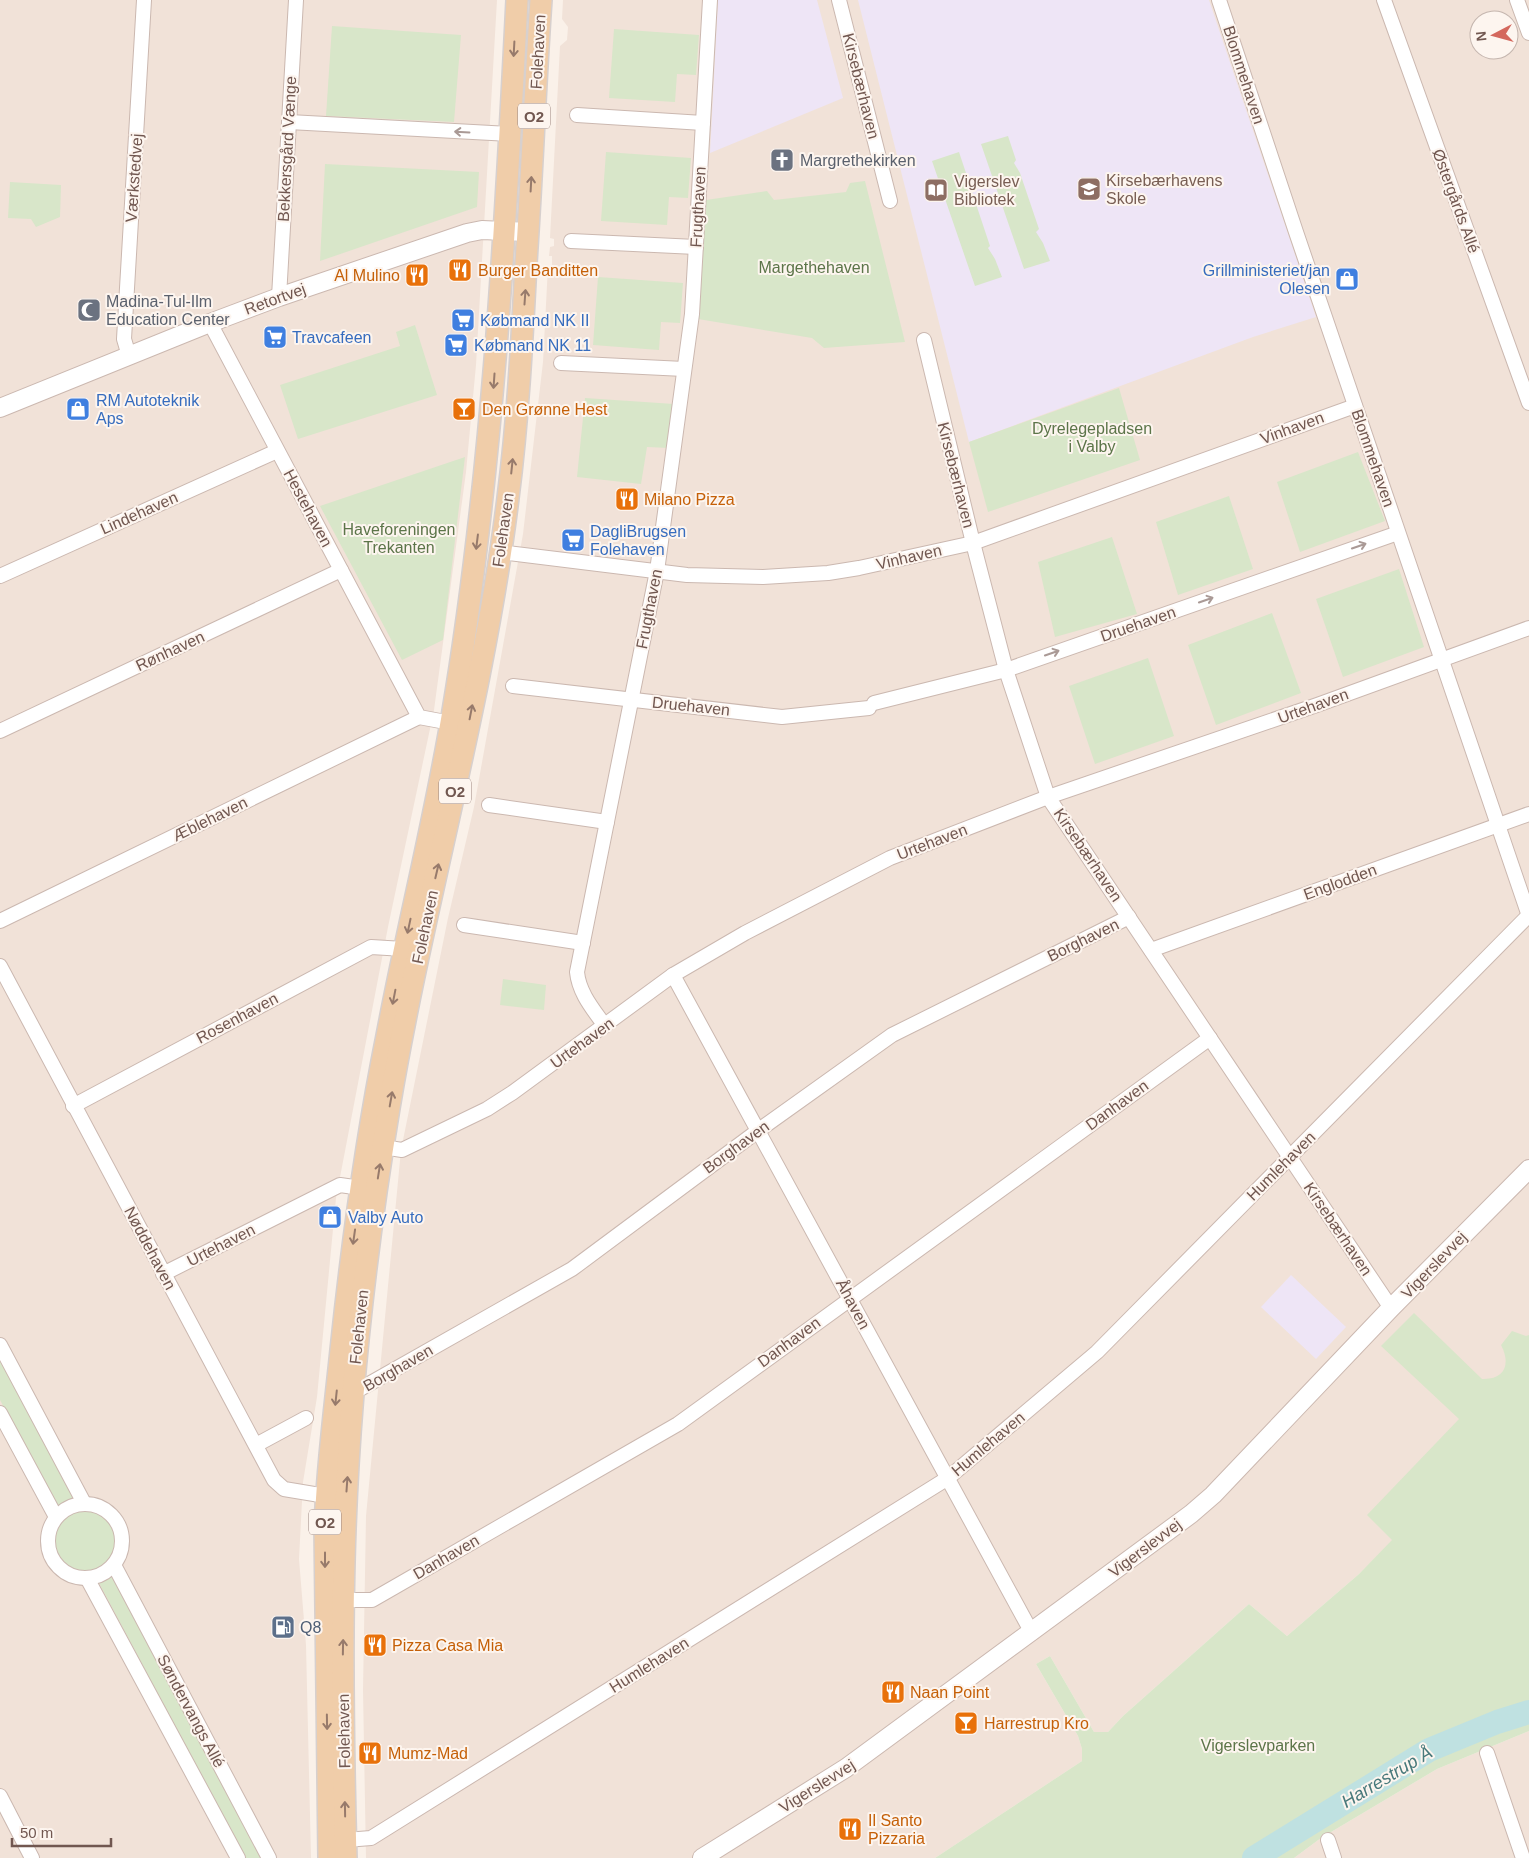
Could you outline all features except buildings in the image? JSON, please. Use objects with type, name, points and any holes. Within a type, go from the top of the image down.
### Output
[{"type":"main road","name":"Folehaven","points":[[330,1858],[326,1496],[361,1188],[383,1056],[451,723],[468,622],[493,394],[517,0]]},
{"type":"main road","name":"Folehaven","points":[[346,1849],[343,1600],[346,1497],[363,1287],[383,1147],[401,1042],[478,681],[500,552],[515,433],[541,0]]},
{"type":"street","name":"Værkstedvej","points":[[129,356],[124,339],[144,0]]},
{"type":"street","name":"Bekkersgård Vænge","points":[[279,297],[296,0]]},
{"type":"street","name":"Frugthaven","points":[[605,1026],[582,993],[577,972],[657,571],[692,314],[710,0]]},
{"type":"street","name":"Kirsebærhaven","points":[[839,0],[890,200]]},
{"type":"street","name":"Blommehaven","points":[[1219,0],[1529,915]]},
{"type":"street","name":"Østergårds Allé","points":[[1384,0],[1529,403]]},
{"type":"street","points":[[1517,0],[1529,33]]},
{"type":"street","points":[[577,115],[703,123]]},
{"type":"street","points":[[289,122],[510,134]]},
{"type":"street","name":"Retortvej","points":[[0,408],[279,297],[467,233],[482,230],[528,232]]},
{"type":"street","points":[[571,241],[696,247]]},
{"type":"street","name":"Hestehaven","points":[[210,323],[419,717]]},
{"type":"street","name":"Kirsebærhaven","points":[[924,340],[1006,670],[1048,797],[1391,1308]]},
{"type":"street","points":[[561,363],[684,369]]},
{"type":"street","name":"Vinhaven","points":[[500,552],[657,571],[723,576],[828,573],[859,568],[973,543],[1355,406]]},
{"type":"street","name":"Lindehaven","points":[[0,576],[277,451]]},
{"type":"street","name":"Druehaven","points":[[513,686],[782,716],[872,706],[1006,670],[1398,533]]},
{"type":"street","name":"Rønhaven","points":[[0,731],[341,570]]},
{"type":"street","name":"Urtehaven","points":[[383,1147],[402,1150],[487,1109],[605,1026],[673,975],[745,933],[890,858],[1048,797],[1317,705],[1529,628]]},
{"type":"street","points":[[419,717],[451,723]]},
{"type":"street","name":"Æblehaven","points":[[0,922],[419,717]]},
{"type":"street","points":[[489,806],[607,822]]},
{"type":"street","name":"Englodden","points":[[1151,950],[1529,814]]},
{"type":"street","name":"Humlehaven","points":[[346,1849],[371,1838],[948,1478],[1097,1352],[1529,915]]},
{"type":"street","name":"Borghaven","points":[[353,1393],[572,1268],[892,1035],[1129,917]]},
{"type":"street","points":[[464,924],[583,944]]},
{"type":"street","name":"Rosenhaven","points":[[73,1106],[371,947],[404,949]]},
{"type":"street","name":"Nøddehaven","points":[[0,966],[274,1480],[279,1486],[290,1491],[326,1496]]},
{"type":"street","name":"Åhaven","points":[[673,975],[1032,1633]]},
{"type":"street","name":"Danhaven","points":[[343,1600],[372,1600],[678,1424],[1210,1038]]},
{"type":"street","name":"Vigerslevvej","points":[[702,1858],[846,1768],[1192,1514],[1213,1495],[1391,1308],[1529,1169]]},
{"type":"street","name":"Urtehaven","points":[[163,1274],[340,1185],[361,1188]]},
{"type":"street","points":[[0,1345],[84,1503]]},
{"type":"street","points":[[0,1413],[56,1517]]},
{"type":"street","points":[[256,1445],[306,1418]]},
{"type":"street","points":[[84,1503],[104,1508],[112,1515],[118,1523],[122,1540],[122,1549],[114,1565],[102,1574],[87,1578],[74,1577],[62,1570],[53,1560],[48,1550],[47,1538],[50,1527],[56,1517],[68,1507],[84,1503]]},
{"type":"street","name":"Søndervangs Allé","points":[[114,1565],[269,1858]]},
{"type":"street","name":"Søndervangs Allé","points":[[87,1578],[238,1858]]},
{"type":"street","points":[[1487,1753],[1522,1854]]},
{"type":"street","points":[[0,1796],[32,1858]]},
{"type":"street","points":[[1328,1840],[1334,1858]]},
{"type":"shaded area","points":[[0,0],[497,0],[476,365],[466,472],[434,710],[388,927],[336,1198],[317,1397],[303,1482],[299,1559],[306,1645],[311,1858],[0,1858]]},
{"type":"shaded area","points":[[563,0],[1529,0],[1529,1408],[1359,1574],[1287,1636],[1249,1604],[1123,1716],[1108,1732],[1094,1732],[1050,1656],[1036,1664],[1078,1736],[1082,1749],[1082,1761],[935,1858],[366,1858],[363,1690],[366,1516],[401,1150],[448,918],[474,807],[523,534],[543,362],[548,266],[552,266],[552,256],[549,256],[550,247],[554,246],[554,239],[550,238],[560,46],[567,40],[568,27],[562,19]]},
{"type":"shaded area","points":[[718,0],[817,0],[843,98],[710,153]]},
{"type":"shaded area","name":"Kirsebærhavens Skole","points":[[858,0],[1209,0],[1316,317],[1253,337],[969,442]]},
{"type":"shaded area","points":[[1291,1275],[1346,1327],[1316,1359],[1261,1307]]},
{"type":"shaded area","points":[[1529,1731],[1529,1858],[1294,1858],[1321,1838],[1437,1769]]},
{"type":"green space","points":[[332,26],[461,35],[454,122],[326,116]]},
{"type":"green space","points":[[614,29],[699,35],[696,75],[677,74],[675,102],[609,98]]},
{"type":"green space","points":[[1008,136],[1016,160],[1014,163],[1020,173],[1039,229],[1036,232],[1043,243],[1050,261],[1024,269],[981,144]]},
{"type":"green space","points":[[606,152],[691,158],[688,198],[669,197],[667,225],[601,221]]},
{"type":"green space","points":[[959,152],[967,176],[964,179],[971,189],[990,246],[988,248],[995,259],[1002,277],[975,286],[932,161]]},
{"type":"green space","points":[[325,164],[479,172],[477,207],[320,261]]},
{"type":"green space","name":"Margethehaven","points":[[865,181],[905,342],[824,348],[812,338],[698,319],[706,200],[767,191],[774,200],[846,192],[850,183]]},
{"type":"green space","points":[[10,182],[61,185],[60,217],[36,227],[31,219],[8,218]]},
{"type":"green space","points":[[598,277],[683,283],[680,323],[661,322],[659,350],[593,345]]},
{"type":"green space","points":[[415,325],[437,395],[298,439],[280,385],[400,346],[396,332]]},
{"type":"green space","name":"Dyrelegepladsen i Valby","points":[[1119,388],[1140,460],[988,512],[969,442]]},
{"type":"green space","points":[[585,398],[674,404],[669,448],[647,447],[641,484],[577,477]]},
{"type":"green space","points":[[1358,452],[1385,521],[1300,552],[1277,482]]},
{"type":"green space","name":"Haveforeningen Trekanten","points":[[465,457],[443,640],[402,660],[320,506]]},
{"type":"green space","points":[[1229,496],[1253,569],[1178,595],[1156,522]]},
{"type":"green space","points":[[1112,537],[1137,614],[1055,637],[1038,562]]},
{"type":"green space","points":[[1399,569],[1424,647],[1343,677],[1316,599]]},
{"type":"green space","points":[[1272,613],[1301,693],[1216,725],[1188,645]]},
{"type":"green space","points":[[1148,658],[1174,736],[1095,764],[1069,686]]},
{"type":"green space","points":[[503,979],[546,985],[544,1010],[500,1005]]},
{"type":"green space","name":"Vigerslevparken","points":[[1414,1313],[1482,1379],[1496,1377],[1504,1370],[1505,1358],[1501,1345],[1512,1331],[1526,1336],[1529,1335],[1529,1731],[1437,1769],[1321,1838],[1294,1858],[935,1858],[1082,1761],[1082,1749],[1078,1736],[1036,1664],[1050,1656],[1094,1732],[1108,1732],[1123,1716],[1249,1604],[1287,1636],[1359,1574],[1392,1540],[1367,1515],[1459,1419],[1381,1346]]},
{"type":"green space","points":[[0,1361],[72,1493],[72,1498],[60,1505],[57,1505],[0,1400]]},
{"type":"green space","points":[[86,1510],[98,1513],[108,1519],[114,1529],[117,1541],[114,1553],[108,1563],[98,1569],[86,1572],[74,1569],[64,1563],[58,1553],[55,1541],[58,1529],[64,1519],[74,1513]]},
{"type":"green space","points":[[114,1575],[265,1858],[245,1858],[99,1583]]},
{"type":"waterway","name":"Harrestrup Å","points":[[1254,1858],[1429,1750],[1497,1722],[1529,1712]]},
{"type":"place","name":"Margrethekirken","points":[[782,160]]},
{"type":"place","name":"Kirsebærhavens Skole","points":[[1089,189]]},
{"type":"place","name":"Vigerslev Bibliotek","points":[[936,190]]},
{"type":"place","name":"Burger Banditten","points":[[460,270]]},
{"type":"place","name":"Al Mulino","points":[[417,275]]},
{"type":"place","name":"Grillministeriet/jan Olesen","points":[[1347,279]]},
{"type":"place","name":"Madina-Tul-Ilm Education Center","points":[[89,310]]},
{"type":"place","name":"Købmand NK II","points":[[463,320]]},
{"type":"place","name":"Travcafeen","points":[[275,337]]},
{"type":"place","name":"Købmand NK 11","points":[[456,345]]},
{"type":"place","name":"RM Autoteknik Aps","points":[[78,409]]},
{"type":"place","name":"Den Grønne Hest","points":[[464,409]]},
{"type":"place","name":"Milano Pizza","points":[[627,499]]},
{"type":"place","name":"DagliBrugsen Folehaven","points":[[573,540]]},
{"type":"place","name":"Valby Auto","points":[[330,1217]]},
{"type":"place","name":"Q8","points":[[283,1627]]},
{"type":"place","name":"Pizza Casa Mia","points":[[375,1645]]},
{"type":"place","name":"Naan Point","points":[[893,1692]]},
{"type":"place","name":"Harrestrup Kro","points":[[966,1723]]},
{"type":"place","name":"Mumz-Mad","points":[[370,1753]]},
{"type":"place","name":"Il Santo Pizzaria","points":[[850,1829]]}]
